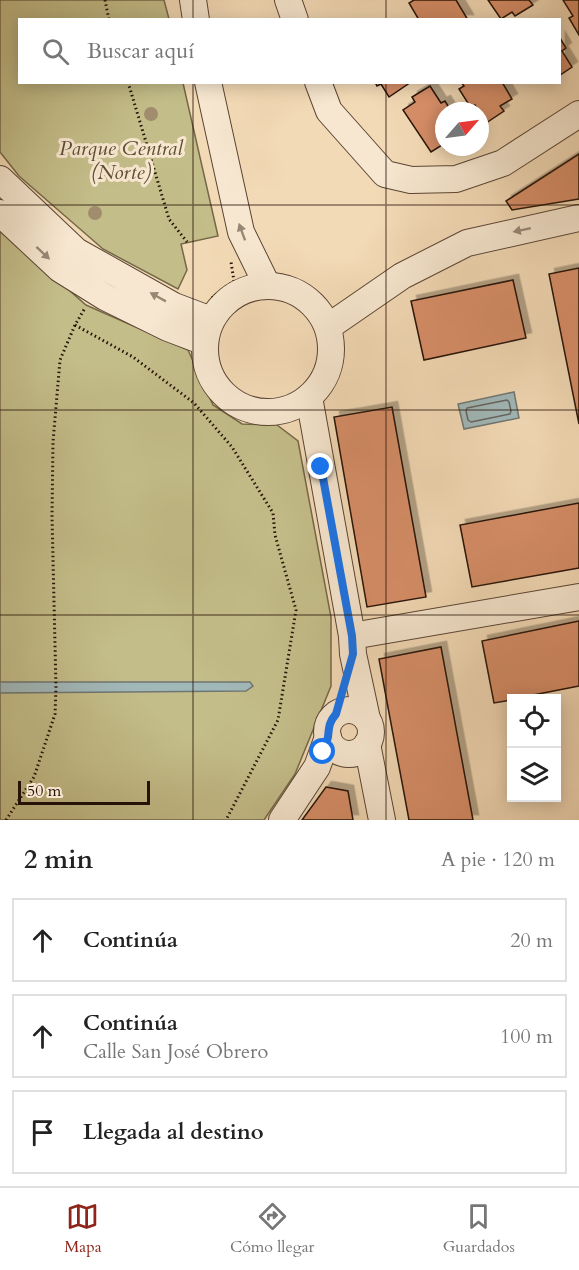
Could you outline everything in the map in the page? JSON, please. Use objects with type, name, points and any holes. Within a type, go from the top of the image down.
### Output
[{"type":"street","points":[[193,0],[196,18]]},
{"type":"street","points":[[288,0],[294,18]]},
{"type":"street","points":[[208,84],[241,232],[267,285]]},
{"type":"street","points":[[319,84],[329,111],[385,174],[411,180],[456,179],[503,162],[579,114]]},
{"type":"street","points":[[0,179],[76,251],[174,306],[209,320]]},
{"type":"street","points":[[0,213],[60,269],[105,297],[168,328],[209,320]]},
{"type":"street","points":[[328,327],[402,276],[467,243],[579,218]]},
{"type":"street","points":[[258,285],[267,285],[301,293],[317,308],[328,327],[332,355],[327,373],[315,392],[298,405],[277,412],[254,411],[233,402],[217,386],[209,371],[204,349],[209,320],[214,314],[237,292],[258,285]]},
{"type":"street","points":[[309,397],[382,820]]},
{"type":"street","points":[[352,645],[579,597]]},
{"type":"street","points":[[282,820],[317,767],[332,725],[352,645]]},
{"type":"street","points":[[344,710],[361,713],[367,732],[360,751],[350,754],[341,752],[332,746],[332,725],[344,710]]},
{"type":"path","points":[[105,0],[109,18]]},
{"type":"path","points":[[129,84],[169,219],[187,242]]},
{"type":"path","points":[[209,320],[234,281],[231,261]]},
{"type":"path","points":[[6,820],[34,777],[55,714],[53,442],[60,360],[75,325],[95,291]]},
{"type":"path","points":[[75,325],[133,357],[194,403],[232,447],[273,513],[275,535],[296,609],[278,720],[226,820]]},
{"type":"green space","name":"Parque Central (Norte)","points":[[0,0],[164,0],[169,18],[18,18],[18,84],[183,84],[218,236],[181,244],[187,270],[178,289],[103,249],[19,176],[0,152]]},
{"type":"green space","points":[[0,229],[86,305],[188,350],[213,405],[242,424],[277,425],[298,441],[331,617],[331,686],[295,774],[264,820],[0,820]]},
{"type":"water","points":[[514,392],[519,418],[464,429],[458,404]]},
{"type":"water","points":[[0,682],[250,682],[253,686],[246,691],[0,693]]},
{"type":"building","points":[[414,0],[456,0],[467,18],[418,18],[409,3]]},
{"type":"building","points":[[488,0],[529,0],[533,5],[515,16],[512,12],[500,18]]},
{"type":"building","points":[[563,0],[579,0],[579,35],[569,18],[573,16]]},
{"type":"building","points":[[561,40],[566,48],[562,51],[572,67],[561,74]]},
{"type":"building","points":[[381,84],[408,84],[389,97]]},
{"type":"building","points":[[462,84],[503,84],[512,99],[500,106],[504,111],[489,121],[489,102],[467,102],[459,89],[464,86]]},
{"type":"building","points":[[430,86],[440,102],[435,102],[435,149],[431,152],[403,110],[415,102],[412,97]]},
{"type":"building","points":[[579,154],[579,199],[512,210],[506,201]]},
{"type":"building","points":[[579,268],[579,424],[549,274]]},
{"type":"building","points":[[513,280],[526,338],[424,360],[411,301]]},
{"type":"building","points":[[392,407],[426,597],[367,607],[334,417]]},
{"type":"building","points":[[579,503],[579,568],[472,587],[460,525]]},
{"type":"building","points":[[579,621],[579,686],[538,694],[507,694],[507,701],[494,703],[482,641]]},
{"type":"building","points":[[441,647],[473,820],[409,820],[379,659]]},
{"type":"building","points":[[326,787],[348,791],[353,820],[302,820]]},
{"type":"route","points":[[321,467],[352,636],[353,654],[336,714],[327,730],[328,737],[323,752]]}]
